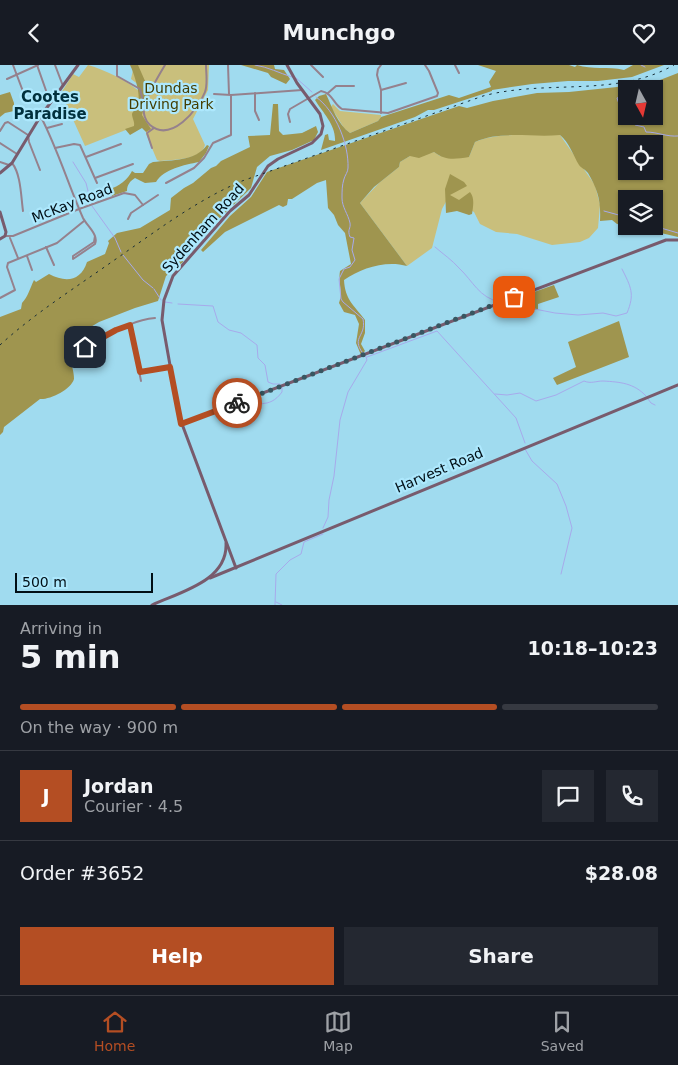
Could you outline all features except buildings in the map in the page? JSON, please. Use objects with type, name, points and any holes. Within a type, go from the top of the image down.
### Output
[{"type":"street","points":[[13,65],[27,102]]},
{"type":"street","points":[[7,79],[37,65],[51,102]]},
{"type":"street","points":[[55,65],[64,86]]},
{"type":"street","points":[[0,173],[11,164],[40,117],[78,65]]},
{"type":"street","points":[[117,65],[117,76],[139,88],[142,92],[146,120],[154,128],[167,130],[186,120],[197,107],[206,87],[206,65]]},
{"type":"street","points":[[144,105],[165,65]]},
{"type":"street","points":[[166,183],[194,168],[204,159],[213,143],[231,135],[228,65]]},
{"type":"street","name":"Sydenham Road","points":[[236,568],[181,424],[162,320],[164,300],[169,282],[216,227],[249,195],[268,166],[315,141],[322,130],[321,116],[287,65]]},
{"type":"street","points":[[311,65],[323,77]]},
{"type":"street","points":[[381,65],[377,75],[381,90],[381,113]]},
{"type":"street","points":[[290,122],[288,114],[290,109],[319,91],[328,93],[340,108],[381,113],[394,112],[438,95],[425,65]]},
{"type":"street","points":[[455,65],[459,73]]},
{"type":"street","points":[[381,90],[406,83]]},
{"type":"street","points":[[328,93],[336,87],[354,86]]},
{"type":"street","points":[[214,94],[230,95],[302,90]]},
{"type":"street","points":[[255,93],[255,111],[259,120]]},
{"type":"street","points":[[40,117],[55,148],[84,221],[95,236],[95,245],[73,259],[73,256],[94,242],[95,236]]},
{"type":"street","points":[[0,131],[5,123],[8,122],[28,135],[40,170]]},
{"type":"street","points":[[46,128],[62,123]]},
{"type":"street","points":[[152,148],[147,133],[154,128]]},
{"type":"street","points":[[0,143],[17,154]]},
{"type":"street","points":[[55,148],[77,144],[82,147],[97,183]]},
{"type":"street","points":[[86,157],[121,144]]},
{"type":"street","points":[[0,162],[11,164],[16,170],[23,211]]},
{"type":"street","points":[[95,178],[133,164]]},
{"type":"street","name":"McKay Road","points":[[10,237],[124,193],[135,195],[143,205]]},
{"type":"street","points":[[128,219],[130,215],[158,195]]},
{"type":"street","points":[[0,212],[6,233],[0,239]]},
{"type":"street","points":[[0,298],[15,290],[7,267],[8,263],[57,243],[84,221]]},
{"type":"street","points":[[4,236],[10,237],[18,258]]},
{"type":"street","points":[[181,424],[666,240],[678,240]]},
{"type":"street","points":[[46,247],[54,265]]},
{"type":"street","points":[[26,255],[32,270]]},
{"type":"street","points":[[85,347],[116,330],[142,320],[155,318]]},
{"type":"street","points":[[130,325],[141,381]]},
{"type":"street","points":[[140,372],[170,367]]},
{"type":"street","name":"Harvest Road","points":[[210,578],[564,430],[678,385]]},
{"type":"street","name":"Sydenham Road","points":[[152,605],[210,578],[219,569],[224,559],[226,550],[225,538]]},
{"type":"green space","name":"Dundas Driving Park","points":[[88,65],[116,76],[141,93],[139,85],[131,79],[134,65],[209,65],[208,90],[193,119],[205,145],[202,150],[192,157],[157,160],[146,134],[146,126],[136,126],[85,146],[61,93],[73,74],[79,77]]},
{"type":"green space","points":[[333,104],[340,111],[381,115],[381,117],[378,121],[350,133],[344,128],[331,107]]},
{"type":"green space","points":[[516,135],[560,135],[595,185],[600,205],[598,228],[589,238],[580,242],[552,245],[517,234],[496,232],[480,224],[474,212],[448,198],[442,209],[432,248],[407,266],[360,203],[379,183],[399,167],[400,162],[410,156],[434,152],[440,156],[469,157],[475,142],[484,139]]},
{"type":"shaded area","points":[[130,65],[138,65],[149,90],[142,115],[151,129],[146,132],[142,128],[130,135],[125,129],[134,126],[132,114],[139,95]]},
{"type":"shaded area","points":[[241,65],[274,65],[275,69],[284,70],[290,79],[286,84],[271,77],[268,73]]},
{"type":"shaded area","points":[[478,65],[569,65],[575,67],[577,65],[624,70],[633,65],[664,65],[632,77],[598,81],[532,84],[492,90],[434,110],[428,110],[415,117],[321,150],[325,135],[328,134],[329,140],[335,141],[335,135],[331,124],[315,100],[319,96],[326,94],[339,121],[350,133],[378,121],[381,117],[449,95],[459,98],[491,87],[489,82],[496,71]]},
{"type":"shaded area","points":[[678,73],[678,237],[663,233],[663,190],[618,190],[618,224],[612,220],[600,221],[600,207],[594,185],[588,173],[579,165],[560,135],[506,135],[485,138],[475,142],[469,157],[464,158],[447,158],[434,152],[419,158],[410,156],[400,162],[399,167],[374,187],[360,203],[407,266],[391,264],[374,266],[344,280],[348,297],[365,320],[365,333],[361,344],[365,351],[361,355],[356,343],[359,324],[355,315],[344,312],[339,303],[341,295],[340,271],[351,264],[345,233],[328,208],[326,180],[317,183],[292,199],[288,199],[287,205],[283,207],[279,205],[225,232],[203,252],[201,250],[230,216],[251,197],[267,172],[459,106],[467,108],[537,93],[617,87],[618,125],[663,125],[663,80],[660,80]]},
{"type":"shaded area","points":[[10,92],[14,103],[14,111],[5,113],[0,117],[0,95]]},
{"type":"shaded area","points":[[273,104],[278,104],[279,131],[283,135],[302,133],[316,126],[318,132],[314,140],[292,150],[270,156],[257,167],[251,188],[220,218],[206,221],[200,228],[198,235],[186,246],[183,252],[183,262],[166,276],[158,301],[99,322],[79,334],[87,360],[72,366],[74,379],[69,387],[49,398],[40,399],[4,427],[0,435],[0,317],[21,309],[22,303],[34,280],[36,282],[49,274],[61,279],[77,277],[87,262],[105,254],[108,241],[117,233],[140,228],[170,210],[171,198],[221,161],[250,147],[248,136],[270,135]]},
{"type":"shaded area","points":[[207,145],[209,146],[206,153],[199,162],[169,171],[156,182],[145,183],[135,178],[129,183],[127,191],[112,196],[109,189],[123,182],[132,171],[143,173],[149,164],[153,162],[190,157],[197,154]]},
{"type":"shaded area","points":[[450,174],[464,182],[467,186],[450,195],[459,200],[470,192],[473,200],[472,214],[469,215],[457,211],[446,213],[445,189]]},
{"type":"shaded area","points":[[554,285],[559,297],[538,304],[538,310],[509,307],[508,301]]},
{"type":"shaded area","points":[[619,321],[629,357],[557,385],[553,378],[576,367],[568,342]]},
{"type":"waterway","points":[[255,65],[292,77]]},
{"type":"waterway","points":[[641,65],[645,67]]},
{"type":"waterway","points":[[296,78],[312,92]]},
{"type":"waterway","points":[[316,97],[330,111],[340,129],[348,159],[348,171],[344,178],[342,198],[350,223],[349,234],[350,237],[354,238],[352,250],[355,260],[350,267],[344,269],[339,279],[341,299],[363,319],[364,325],[358,345],[366,357]]},
{"type":"waterway","points":[[618,98],[618,101]]},
{"type":"waterway","points":[[635,125],[644,127],[646,132],[678,136]]},
{"type":"waterway","points":[[73,162],[86,183],[91,203]]},
{"type":"waterway","points":[[92,206],[115,238],[121,252]]},
{"type":"waterway","points":[[604,211],[618,215]]},
{"type":"waterway","points":[[663,229],[678,233]]},
{"type":"waterway","points":[[435,247],[456,265],[481,293],[500,302]]},
{"type":"waterway","points":[[123,255],[143,280],[153,288]]},
{"type":"waterway","points":[[504,303],[555,313],[578,315],[603,313],[616,316],[627,313],[631,301],[631,291],[622,269]]},
{"type":"waterway","points":[[154,289],[161,300]]},
{"type":"waterway","points":[[165,302],[172,303]]},
{"type":"waterway","points":[[178,304],[213,306],[218,322],[229,330],[241,333],[257,345],[258,358],[265,365],[268,382],[280,384]]},
{"type":"waterway","points":[[367,357],[437,331],[516,418],[525,443]]},
{"type":"waterway","points":[[323,528],[328,517],[340,420],[348,392],[367,360],[366,357]]},
{"type":"waterway","points":[[495,394],[520,393],[536,401],[556,395],[584,381],[603,381],[632,386],[646,396]]},
{"type":"waterway","points":[[230,425],[248,407],[267,403],[277,398],[282,392],[282,388]]},
{"type":"waterway","points":[[648,399],[655,405]]},
{"type":"waterway","points":[[525,449],[532,461],[557,484],[566,506],[572,528],[561,574]]},
{"type":"waterway","points":[[275,605],[276,574],[290,560],[301,554],[304,542],[323,534]]},
{"type":"waterway","points":[[276,602],[282,605]]},
{"type":"railway","points":[[0,345],[41,311],[160,228],[192,207],[242,181],[483,96],[507,91],[605,85],[652,75],[674,65]]},
{"type":"way so far","points":[[237,403],[514,297]]},
{"type":"district","name":"Cootes Paradise","points":[[50,106]]},
{"type":"route","points":[[85,347],[116,330],[130,325],[140,372],[170,367],[181,424],[237,403]]}]
